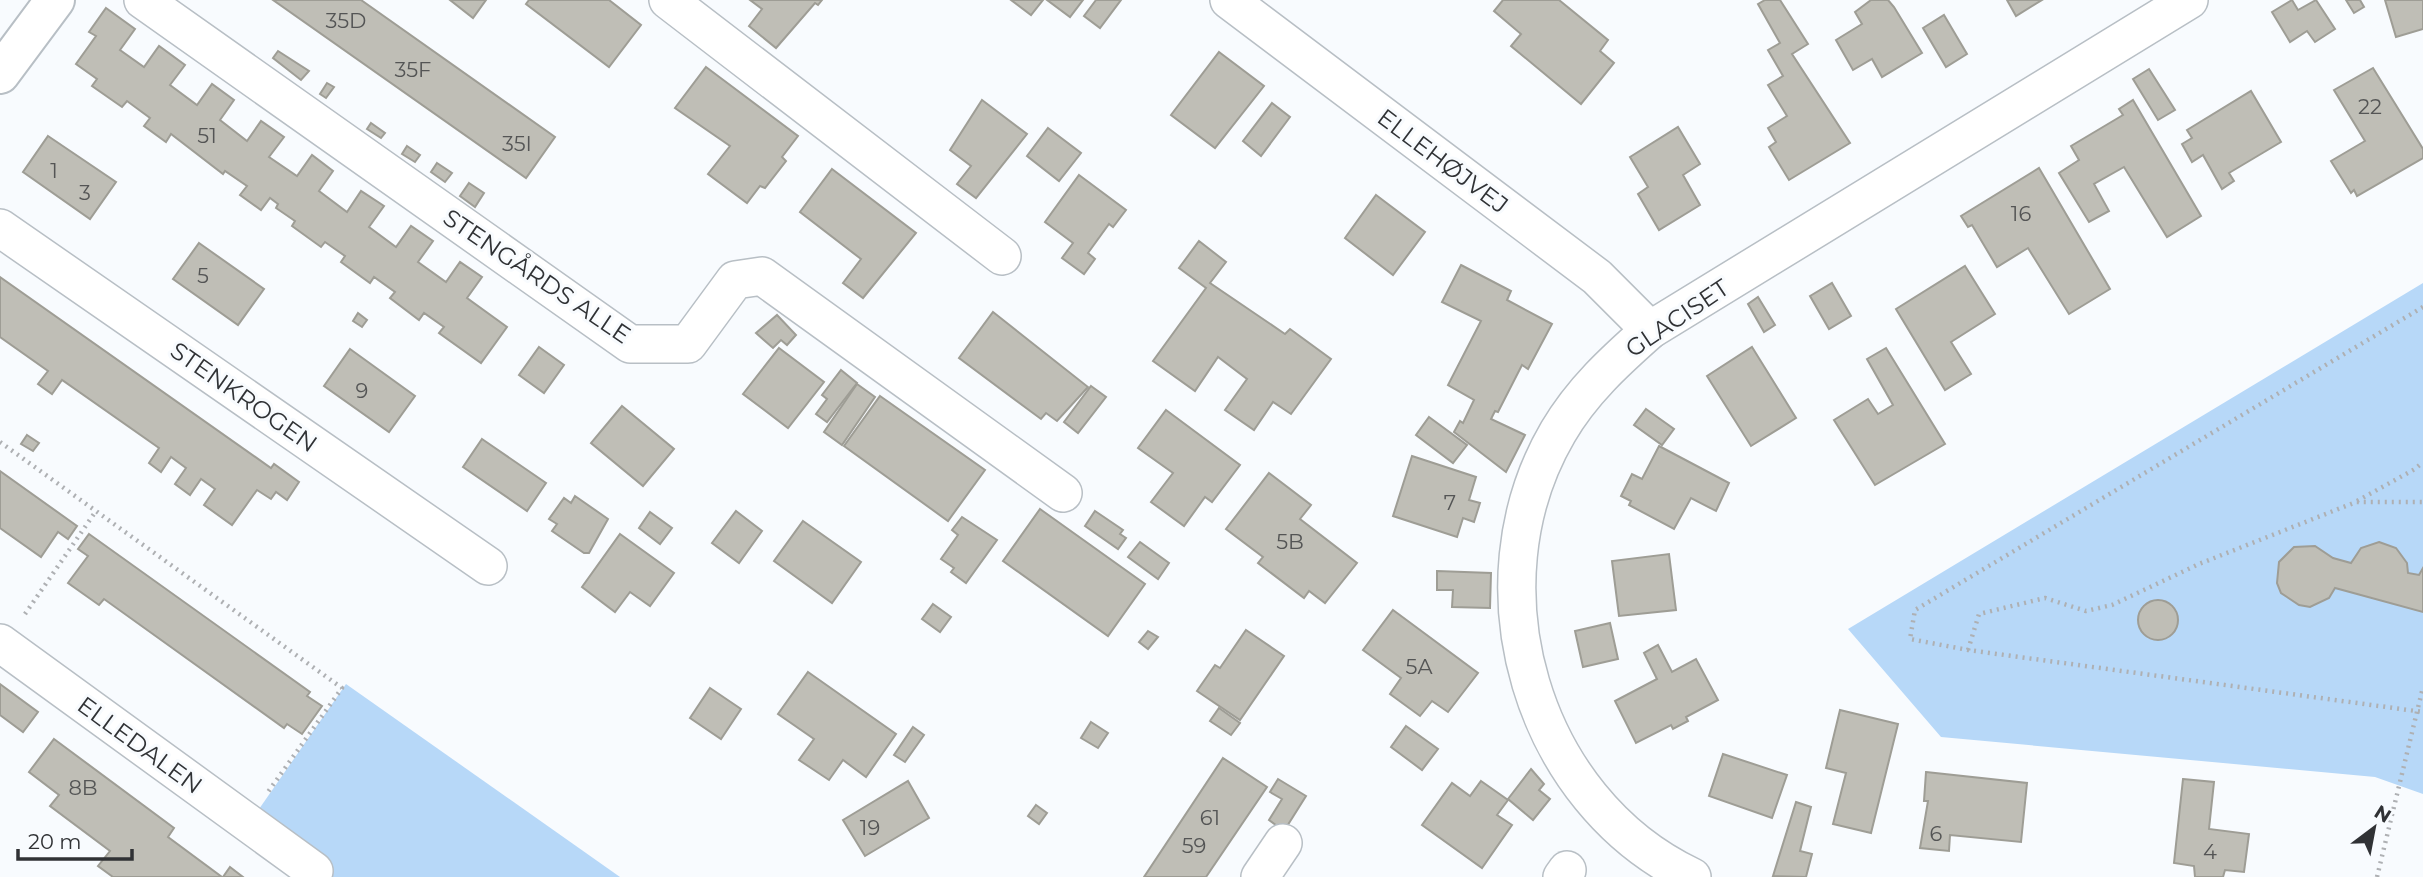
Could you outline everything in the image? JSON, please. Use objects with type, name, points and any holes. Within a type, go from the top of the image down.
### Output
[{"type":"street","points":[[0,74],[55,0]]},
{"type":"street","name":"STENGÅRDS ALLE","points":[[143,0],[630,344],[688,344],[735,280],[762,276],[1063,493]]},
{"type":"street","points":[[668,0],[1002,256]]},
{"type":"street","name":"ELLEHØJVEJ","points":[[1229,0],[1597,277],[1650,330]]},
{"type":"street","name":"GLACISET","points":[[1692,877],[1667,865],[1607,817],[1564,762],[1534,700],[1518,633],[1517,564],[1536,483],[1558,433],[1599,376],[1650,330],[2189,0]]},
{"type":"street","name":"STENKROGEN","points":[[0,228],[488,566]]},
{"type":"street","name":"ELLEDALEN","points":[[2,644],[314,871]]},
{"type":"street","points":[[1260,877],[1283,843]]},
{"type":"path","points":[[2423,307],[1916,610],[1910,639],[1968,650],[2423,712]]},
{"type":"path","points":[[0,442],[342,688],[246,822]]},
{"type":"path","points":[[1968,650],[1979,614],[2045,598],[2086,611],[2112,605],[2199,564],[2356,502],[2416,470],[2423,461]]},
{"type":"path","points":[[2356,502],[2423,502]]},
{"type":"path","points":[[2,644],[96,511]]},
{"type":"path","points":[[2377,877],[2423,687]]},
{"type":"shaded area","points":[[2423,283],[2423,794],[2375,777],[1941,737],[1848,629]]},
{"type":"shaded area","points":[[346,684],[620,877],[302,877],[243,832]]},
{"type":"building","points":[[273,0],[361,0],[555,137],[526,178]]},
{"type":"building","points":[[450,0],[486,0],[473,18]]},
{"type":"building","points":[[529,0],[609,0],[641,25],[609,67],[526,4]]},
{"type":"building","points":[[750,0],[822,0],[818,5],[815,3],[776,48],[749,26],[762,9]]},
{"type":"building","points":[[1011,0],[1043,0],[1031,15]]},
{"type":"building","points":[[1047,0],[1083,0],[1070,17]]},
{"type":"building","points":[[1096,0],[1121,0],[1100,28],[1084,16]]},
{"type":"building","points":[[1503,0],[1559,0],[1608,40],[1600,51],[1614,63],[1581,104],[1511,46],[1521,34],[1494,11]]},
{"type":"building","points":[[1765,0],[1780,0],[1808,44],[1792,54],[1850,143],[1789,180],[1769,147],[1776,142],[1768,128],[1787,116],[1768,85],[1783,76],[1768,50],[1780,43],[1758,4]]},
{"type":"building","points":[[1871,0],[1888,0],[1922,53],[1882,77],[1872,59],[1853,70],[1836,40],[1862,24],[1855,12]]},
{"type":"building","points":[[2007,0],[2042,0],[2016,16]]},
{"type":"building","points":[[2292,0],[2298,10],[2316,0],[2335,29],[2315,42],[2307,31],[2290,42],[2272,12]]},
{"type":"building","points":[[2346,0],[2360,0],[2364,7],[2354,13]]},
{"type":"building","points":[[2385,0],[2423,0],[2423,29],[2396,37]]},
{"type":"building","points":[[106,8],[135,29],[120,50],[144,67],[159,46],[185,65],[170,85],[197,105],[212,84],[234,100],[220,120],[247,141],[261,121],[284,137],[269,157],[297,176],[312,155],[333,171],[319,191],[347,212],[361,191],[384,206],[369,227],[396,247],[411,226],[433,241],[418,262],[446,282],[460,262],[482,277],[467,298],[507,327],[481,363],[439,333],[444,327],[424,313],[419,320],[390,298],[395,292],[374,277],[370,283],[341,262],[345,256],[325,242],[321,247],[292,226],[295,221],[276,208],[278,204],[270,198],[261,210],[240,195],[247,186],[225,171],[223,174],[171,134],[166,142],[144,126],[150,118],[127,101],[122,107],[92,86],[97,79],[76,64],[96,36],[89,32]]},
{"type":"building","points":[[1944,15],[1967,54],[1946,67],[1923,28]]},
{"type":"building","points":[[278,51],[309,71],[301,80],[273,58]]},
{"type":"building","points":[[1219,52],[1264,86],[1215,148],[1171,115]]},
{"type":"building","points":[[706,67],[798,136],[782,157],[786,161],[765,188],[760,186],[747,203],[708,174],[730,146],[675,108]]},
{"type":"building","points":[[2373,68],[2423,149],[2423,158],[2357,196],[2354,190],[2351,193],[2331,161],[2365,141],[2334,90]]},
{"type":"building","points":[[2149,69],[2175,110],[2158,120],[2133,79]]},
{"type":"building","points":[[327,83],[334,87],[326,98],[320,94]]},
{"type":"building","points":[[2251,91],[2281,142],[2229,173],[2234,181],[2222,189],[2203,155],[2192,162],[2182,144],[2192,138],[2187,130]]},
{"type":"building","points":[[982,100],[1027,134],[976,198],[957,184],[971,166],[950,150]]},
{"type":"building","points":[[2133,100],[2201,216],[2167,237],[2124,167],[2094,184],[2109,211],[2089,222],[2059,173],[2079,160],[2071,146],[2123,115],[2119,109]]},
{"type":"building","points":[[1272,103],[1290,117],[1261,156],[1243,141]]},
{"type":"building","points":[[371,123],[385,133],[381,138],[367,129]]},
{"type":"building","points":[[1678,127],[1700,164],[1683,175],[1700,205],[1659,230],[1638,194],[1648,187],[1630,157]]},
{"type":"building","points":[[1048,128],[1081,153],[1059,181],[1027,156]]},
{"type":"building","points":[[48,136],[116,182],[90,219],[23,172]]},
{"type":"building","points":[[407,146],[420,155],[415,162],[402,154]]},
{"type":"building","points":[[437,163],[452,173],[445,182],[431,172]]},
{"type":"building","points":[[2039,168],[2110,289],[2069,314],[2028,248],[1997,267],[1972,225],[1968,227],[1961,216]]},
{"type":"building","points":[[832,169],[916,233],[863,298],[843,283],[861,259],[800,212]]},
{"type":"building","points":[[1079,175],[1126,210],[1113,227],[1109,224],[1088,253],[1095,259],[1084,274],[1062,258],[1073,243],[1045,222]]},
{"type":"building","points":[[469,183],[484,193],[475,207],[460,196]]},
{"type":"building","points":[[1376,195],[1425,232],[1393,275],[1345,238]]},
{"type":"building","points":[[1199,241],[1226,262],[1210,283],[1285,334],[1290,329],[1331,359],[1291,414],[1273,402],[1254,430],[1225,410],[1247,379],[1218,357],[1195,391],[1153,361],[1206,288],[1179,268]]},
{"type":"building","points":[[199,243],[264,289],[238,325],[173,279]]},
{"type":"building","points":[[1461,265],[1511,291],[1507,300],[1552,324],[1528,369],[1522,365],[1498,412],[1495,411],[1491,419],[1525,435],[1506,472],[1454,432],[1460,421],[1463,423],[1474,400],[1448,385],[1481,321],[1442,302]]},
{"type":"building","points":[[1965,266],[1995,314],[1951,342],[1971,374],[1945,390],[1896,309]]},
{"type":"building","points":[[0,277],[271,468],[274,464],[299,482],[287,500],[276,492],[271,499],[257,490],[232,525],[204,505],[215,489],[201,479],[190,495],[175,484],[186,468],[171,457],[161,472],[149,463],[159,448],[62,380],[52,394],[38,384],[48,371],[0,337]]},
{"type":"building","points":[[1832,283],[1851,316],[1829,329],[1810,296]]},
{"type":"building","points":[[1758,297],[1775,325],[1764,332],[1748,304]]},
{"type":"building","points":[[993,312],[1088,387],[1057,421],[1046,413],[1041,419],[959,358]]},
{"type":"building","points":[[358,313],[367,320],[362,327],[353,321]]},
{"type":"building","points":[[777,315],[796,335],[787,345],[781,340],[773,348],[756,333]]},
{"type":"building","points":[[539,347],[564,365],[544,393],[519,375]]},
{"type":"building","points":[[1752,347],[1796,418],[1751,446],[1707,376]]},
{"type":"building","points":[[779,348],[824,382],[788,428],[743,394]]},
{"type":"building","points":[[1886,348],[1945,444],[1875,485],[1834,420],[1868,399],[1878,414],[1893,405],[1867,359]]},
{"type":"building","points":[[350,349],[415,396],[389,432],[324,386]]},
{"type":"building","points":[[841,370],[857,383],[827,422],[816,414],[827,399],[822,395]]},
{"type":"building","points":[[857,384],[875,397],[842,445],[824,432]]},
{"type":"building","points":[[1091,386],[1106,397],[1078,433],[1064,422]]},
{"type":"building","points":[[880,396],[985,470],[948,521],[844,446]]},
{"type":"building","points":[[622,406],[674,449],[643,486],[591,443]]},
{"type":"building","points":[[1646,409],[1674,429],[1662,445],[1634,425]]},
{"type":"building","points":[[1166,410],[1240,465],[1212,502],[1205,497],[1184,526],[1151,502],[1173,473],[1138,448]]},
{"type":"building","points":[[1429,417],[1467,445],[1453,463],[1416,435]]},
{"type":"building","points":[[27,435],[39,443],[33,451],[21,444]]},
{"type":"building","points":[[482,439],[546,483],[527,511],[463,467]]},
{"type":"building","points":[[1659,446],[1729,483],[1716,511],[1691,498],[1674,529],[1629,505],[1631,501],[1621,496],[1632,474],[1642,479]]},
{"type":"building","points":[[1412,456],[1476,477],[1469,500],[1480,503],[1474,522],[1463,518],[1457,537],[1393,516]]},
{"type":"building","points":[[0,471],[77,526],[68,539],[58,532],[41,557],[0,528]]},
{"type":"building","points":[[1269,473],[1311,505],[1300,519],[1357,563],[1325,603],[1309,591],[1304,598],[1258,563],[1263,557],[1226,529]]},
{"type":"building","points":[[575,496],[608,519],[589,553],[584,553],[552,531],[557,524],[549,519],[564,498],[571,503]]},
{"type":"building","points":[[1040,509],[1145,584],[1108,636],[1003,561]]},
{"type":"building","points":[[736,511],[762,531],[739,563],[712,543]]},
{"type":"building","points":[[1095,511],[1123,530],[1120,534],[1126,538],[1118,549],[1085,526]]},
{"type":"building","points":[[650,512],[672,528],[660,544],[639,528]]},
{"type":"building","points":[[962,517],[997,540],[966,583],[951,572],[954,568],[941,559],[958,535],[952,530]]},
{"type":"building","points":[[803,521],[861,562],[832,603],[774,561]]},
{"type":"building","points":[[89,534],[310,692],[307,696],[322,706],[302,734],[287,724],[284,728],[104,599],[99,605],[68,583],[88,556],[78,549]]},
{"type":"building","points":[[620,534],[674,573],[650,606],[630,592],[615,612],[582,587]]},
{"type":"building","points":[[1140,542],[1169,563],[1158,579],[1128,557]]},
{"type":"building","points":[[2379,542],[2396,548],[2407,563],[2408,573],[2419,575],[2423,568],[2423,612],[2335,588],[2329,598],[2310,607],[2299,605],[2281,593],[2277,583],[2279,562],[2294,547],[2315,546],[2333,558],[2351,563],[2361,548]]},
{"type":"building","points":[[1669,554],[1676,610],[1619,616],[1612,561]]},
{"type":"building","points":[[1437,571],[1491,573],[1490,608],[1452,607],[1453,590],[1437,590]]},
{"type":"building","points":[[2158,600],[2166,601],[2172,606],[2177,612],[2177,628],[2172,634],[2166,639],[2158,640],[2150,639],[2144,634],[2139,628],[2138,620],[2139,612],[2144,606],[2150,601]]},
{"type":"building","points":[[933,604],[951,617],[940,632],[922,619]]},
{"type":"building","points":[[1393,610],[1478,673],[1448,712],[1432,701],[1420,716],[1390,694],[1401,678],[1363,650]]},
{"type":"building","points":[[1610,623],[1618,659],[1583,667],[1575,631]]},
{"type":"building","points":[[1246,630],[1284,656],[1240,720],[1197,691],[1215,665],[1220,668]]},
{"type":"building","points":[[1148,631],[1158,637],[1148,649],[1139,642]]},
{"type":"building","points":[[1658,645],[1672,672],[1696,659],[1718,700],[1686,717],[1688,721],[1673,729],[1671,725],[1636,743],[1615,701],[1657,679],[1644,653]]},
{"type":"building","points":[[808,672],[896,734],[866,777],[843,760],[829,780],[799,760],[814,739],[778,714]]},
{"type":"building","points":[[0,684],[38,712],[23,732],[0,715]]},
{"type":"building","points":[[710,688],[741,709],[721,739],[690,718]]},
{"type":"building","points":[[1219,708],[1240,723],[1231,735],[1210,721]]},
{"type":"building","points":[[1840,710],[1898,724],[1871,833],[1833,824],[1846,773],[1826,768]]},
{"type":"building","points":[[1091,722],[1108,733],[1098,748],[1081,738]]},
{"type":"building","points":[[1406,726],[1438,749],[1422,770],[1391,747]]},
{"type":"building","points":[[913,727],[924,735],[905,762],[894,755]]},
{"type":"building","points":[[54,739],[174,828],[168,837],[222,877],[113,877],[98,866],[110,851],[50,806],[59,795],[29,772]]},
{"type":"building","points":[[1723,754],[1787,775],[1772,818],[1709,796]]},
{"type":"building","points":[[1223,758],[1267,787],[1206,877],[1144,877]]},
{"type":"building","points":[[1531,769],[1544,784],[1539,790],[1550,799],[1533,820],[1508,799]]},
{"type":"building","points":[[1926,772],[2027,783],[2021,842],[1950,835],[1949,851],[1920,848],[1928,801],[1924,801]]},
{"type":"building","points":[[1278,779],[1306,796],[1284,831],[1269,820],[1282,799],[1270,792]]},
{"type":"building","points":[[2183,779],[2214,782],[2209,829],[2249,834],[2244,872],[2225,870],[2223,877],[2195,877],[2194,866],[2174,863]]},
{"type":"building","points":[[908,781],[929,818],[865,856],[843,820]]},
{"type":"building","points":[[1481,781],[1508,800],[1497,815],[1512,825],[1482,868],[1422,825],[1452,783],[1470,796]]},
{"type":"building","points":[[1796,802],[1811,807],[1800,851],[1812,854],[1806,877],[1773,876]]},
{"type":"building","points":[[1036,805],[1047,813],[1039,824],[1028,816]]},
{"type":"building","points":[[230,867],[243,877],[223,877]]}]
